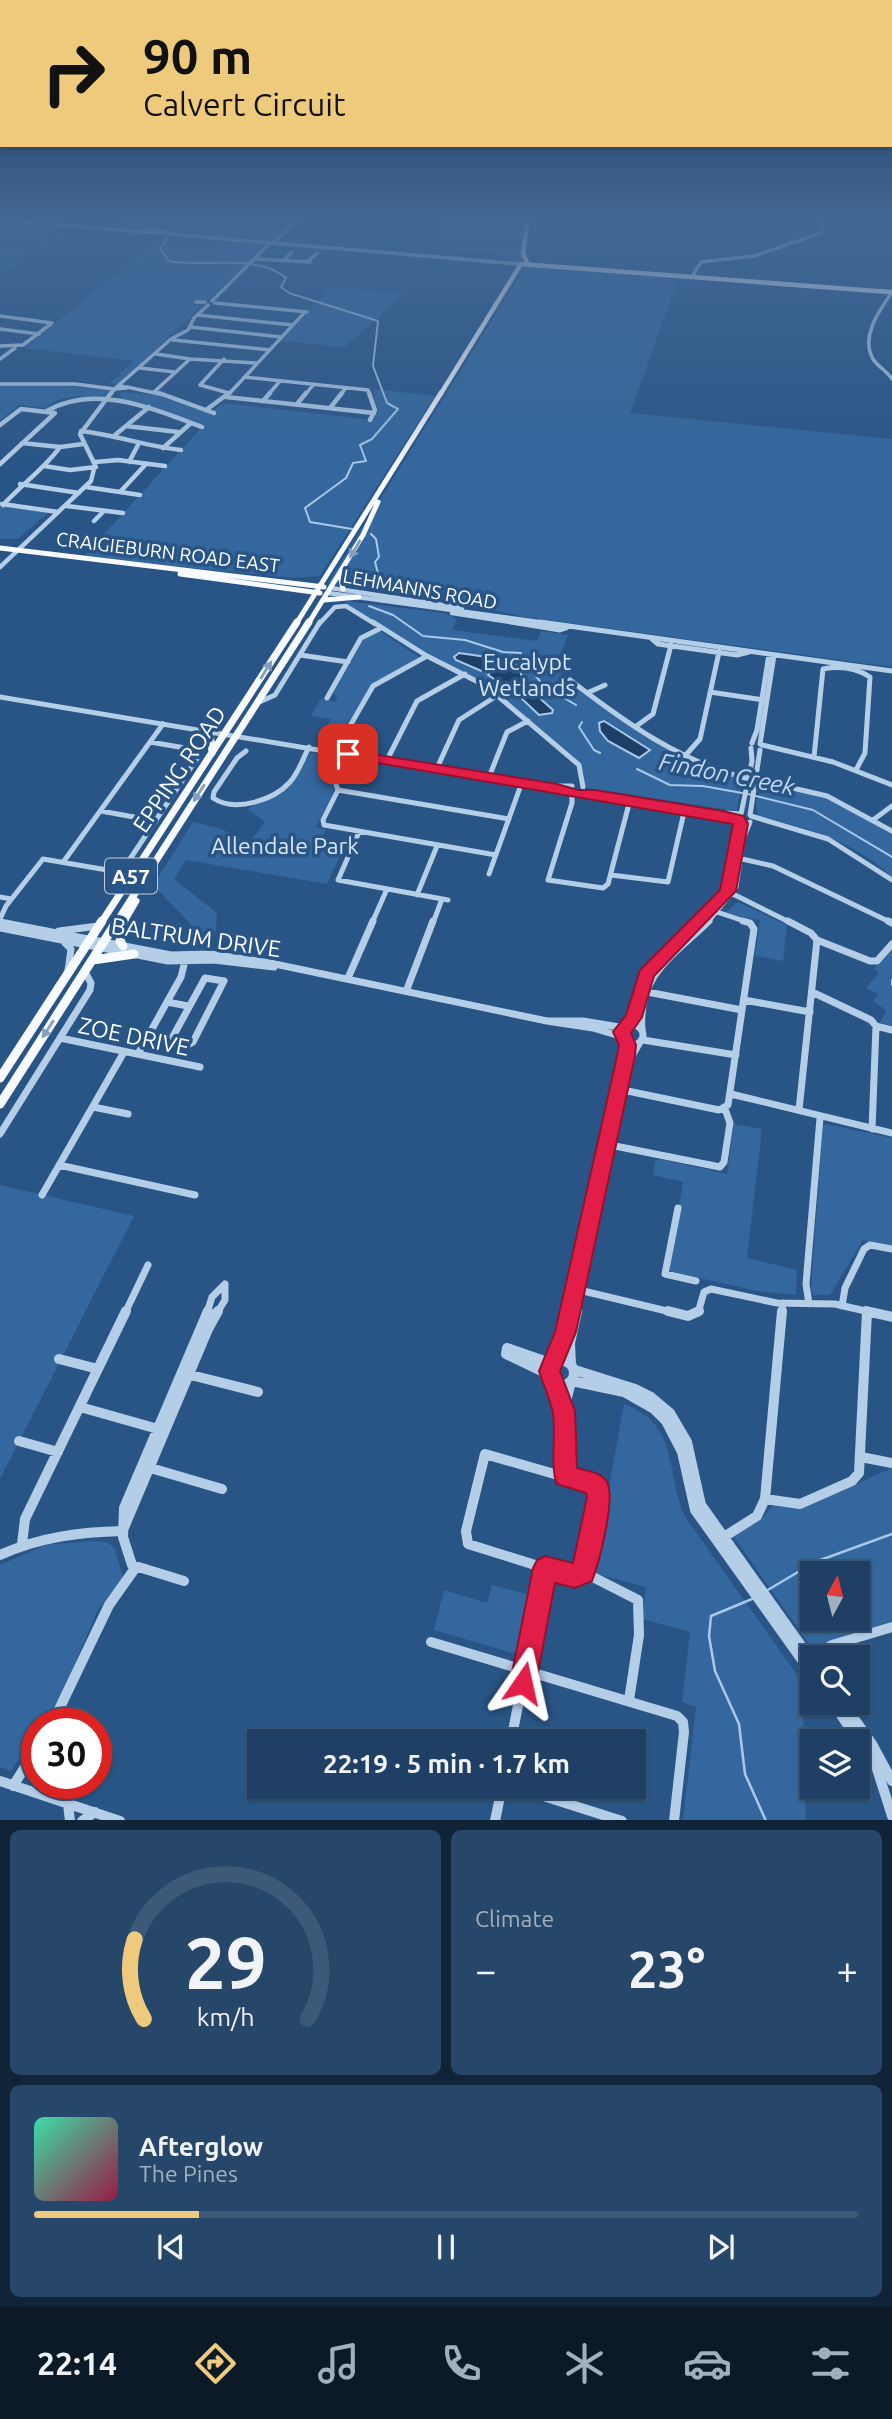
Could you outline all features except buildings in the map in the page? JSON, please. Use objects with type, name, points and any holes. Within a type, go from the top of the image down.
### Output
[{"type":"main road","name":"EPPING ROAD","points":[[0,1104],[165,846],[307,606],[498,303]]},
{"type":"main road","name":"EPPING ROAD","points":[[0,1078],[212,756],[257,703],[328,594],[370,522],[387,480]]},
{"type":"main road","points":[[358,525],[370,522]]},
{"type":"main road","name":"CRAIGIEBURN ROAD EAST","points":[[0,549],[303,590],[320,586]]},
{"type":"main road","name":"CRAIGIEBURN ROAD EAST","points":[[13,551],[320,586],[328,594],[359,597]]},
{"type":"main road","points":[[340,573],[344,590]]},
{"type":"main road","points":[[303,590],[307,606]]},
{"type":"main road","points":[[210,731],[212,756]]},
{"type":"main road","points":[[124,946],[120,941],[121,925],[161,861],[165,846]]},
{"type":"main road","points":[[93,960],[134,954]]},
{"type":"street","points":[[201,303],[210,303]]},
{"type":"street","points":[[206,410],[228,395],[306,312],[222,303]]},
{"type":"street","points":[[885,303],[878,313],[869,343],[873,360],[891,379]]},
{"type":"street","points":[[95,465],[83,444],[81,431],[140,368],[171,339],[190,327],[206,304]]},
{"type":"street","points":[[197,315],[293,324]]},
{"type":"street","points":[[0,316],[51,322],[39,334],[0,359]]},
{"type":"street","points":[[190,327],[281,337]]},
{"type":"street","points":[[0,329],[39,334]]},
{"type":"street","points":[[171,339],[270,350]]},
{"type":"street","points":[[0,346],[16,347]]},
{"type":"street","points":[[156,354],[257,363]]},
{"type":"street","points":[[154,392],[190,359]]},
{"type":"street","points":[[224,359],[200,386],[228,395],[263,401],[374,413]]},
{"type":"street","points":[[140,368],[175,372]]},
{"type":"street","points":[[244,377],[370,391],[374,413],[370,419]]},
{"type":"street","points":[[263,401],[280,381]]},
{"type":"street","points":[[0,384],[26,382],[154,392],[215,413]]},
{"type":"street","points":[[297,404],[313,385]]},
{"type":"street","points":[[330,408],[345,388]]},
{"type":"street","points":[[47,411],[57,403],[75,399],[109,401],[149,407],[202,427]]},
{"type":"street","points":[[277,409],[282,403]]},
{"type":"street","points":[[116,436],[149,407]]},
{"type":"street","points":[[0,425],[19,410],[47,411],[54,414],[0,464]]},
{"type":"street","points":[[163,448],[191,423]]},
{"type":"street","points":[[126,426],[178,432]]},
{"type":"street","points":[[81,431],[116,436],[138,445],[181,450]]},
{"type":"street","points":[[22,443],[60,447],[83,444]]},
{"type":"street","points":[[129,462],[138,445]]},
{"type":"street","points":[[2,504],[20,484],[44,466],[60,447]]},
{"type":"street","points":[[44,466],[70,470],[129,462],[166,466]]},
{"type":"street","points":[[120,492],[146,464]]},
{"type":"street","points":[[0,562],[86,487],[95,465]]},
{"type":"street","points":[[20,484],[79,494]]},
{"type":"street","points":[[86,487],[140,495]]},
{"type":"street","points":[[2,504],[58,512]]},
{"type":"street","points":[[67,506],[123,513]]},
{"type":"street","points":[[94,521],[104,511]]},
{"type":"street","points":[[0,568],[13,551]]},
{"type":"street","name":"LEHMANNS ROAD","points":[[328,594],[344,590],[415,600],[570,629],[892,671]]},
{"type":"street","name":"LEHMANNS ROAD","points":[[359,597],[505,618]]},
{"type":"street","name":"EPPING ROAD","points":[[257,703],[274,696],[325,615],[337,606],[348,607],[381,628]]},
{"type":"street","name":"LEHMANNS ROAD","points":[[445,610],[459,617],[559,630],[570,629]]},
{"type":"street","points":[[327,698],[362,637],[381,628],[498,695],[579,765],[582,779],[548,880],[604,888],[611,875],[630,800]]},
{"type":"street","name":"LEHMANNS ROAD","points":[[649,640],[658,644],[741,655],[754,652]]},
{"type":"street","points":[[635,727],[653,715],[671,645]]},
{"type":"street","points":[[685,756],[699,742],[719,652]]},
{"type":"street","points":[[754,652],[766,671]]},
{"type":"street","points":[[300,655],[348,662]]},
{"type":"street","points":[[427,656],[373,686],[331,763],[338,790],[323,823],[359,832],[496,855]]},
{"type":"street","points":[[622,1090],[627,1051],[624,1039],[626,1027],[636,1012],[643,991],[654,973],[731,892],[750,819],[748,802],[761,747],[766,671],[772,657]]},
{"type":"street","points":[[751,782],[751,746],[772,657]]},
{"type":"street","points":[[814,757],[823,669],[864,672],[870,677],[865,753],[856,770]]},
{"type":"street","points":[[387,759],[417,701],[465,674]]},
{"type":"street","points":[[570,680],[635,727],[685,756],[751,782],[818,793],[892,831]]},
{"type":"street","points":[[587,693],[605,685]]},
{"type":"street","points":[[710,692],[764,700]]},
{"type":"street","points":[[438,767],[463,716],[498,695]]},
{"type":"street","points":[[0,697],[336,750]]},
{"type":"street","points":[[490,776],[508,732],[528,721]]},
{"type":"street","points":[[163,724],[765,820],[828,839],[876,867],[892,880]]},
{"type":"street","points":[[64,862],[163,724]]},
{"type":"street","points":[[102,945],[0,921],[3,909],[41,860],[120,871],[200,752],[150,742]]},
{"type":"street","points":[[751,746],[814,757],[890,784]]},
{"type":"street","points":[[246,751],[237,758],[214,792],[216,801],[246,806],[285,786],[292,780],[309,747]]},
{"type":"street","points":[[490,776],[685,808]]},
{"type":"street","points":[[489,874],[522,782]]},
{"type":"street","points":[[338,790],[509,819]]},
{"type":"street","points":[[739,858],[740,817],[748,802]]},
{"type":"street","points":[[873,820],[892,806]]},
{"type":"street","points":[[611,875],[668,882],[685,808]]},
{"type":"street","points":[[101,811],[156,821]]},
{"type":"street","points":[[359,832],[338,879],[445,899],[409,990]]},
{"type":"street","points":[[417,895],[437,846]]},
{"type":"street","points":[[739,858],[773,866],[892,923]]},
{"type":"street","points":[[348,978],[387,889]]},
{"type":"street","points":[[731,892],[811,933],[817,940],[830,942],[873,962],[892,944]]},
{"type":"street","points":[[0,897],[11,899]]},
{"type":"street","points":[[610,1145],[720,1167],[724,1162],[730,1123],[725,1109],[731,1094],[754,927],[713,911]]},
{"type":"street","points":[[50,932],[99,926]]},
{"type":"street","points":[[0,928],[63,941],[88,942]]},
{"type":"street","points":[[799,1110],[817,940]]},
{"type":"street","points":[[63,941],[71,949],[68,973]]},
{"type":"street","name":"BALTRUM DRIVE","points":[[102,945],[124,946],[186,958]]},
{"type":"street","name":"BALTRUM DRIVE","points":[[102,945],[134,954],[297,969],[409,990],[458,1004],[547,1021]]},
{"type":"street","points":[[138,1054],[183,973],[186,958]]},
{"type":"street","name":"EPPING ROAD","points":[[0,1134],[91,988],[85,972]]},
{"type":"street","points":[[205,978],[224,981],[193,1042],[188,1045],[171,1040],[188,1006],[205,978]]},
{"type":"street","points":[[643,991],[743,1010]]},
{"type":"street","points":[[564,1411],[573,1367],[570,1343],[578,1290],[622,1090],[633,1053],[642,1036],[640,1019],[643,991]]},
{"type":"street","points":[[812,992],[826,996],[876,1026],[892,1030]]},
{"type":"street","points":[[744,1000],[810,1012]]},
{"type":"street","points":[[167,1002],[188,1006]]},
{"type":"street","points":[[547,1021],[593,1028],[624,1039],[642,1036]]},
{"type":"street","points":[[547,1021],[583,1021],[626,1027],[642,1036],[736,1055]]},
{"type":"street","points":[[872,1129],[876,1026]]},
{"type":"street","name":"ZOE DRIVE","points":[[60,1038],[200,1067]]},
{"type":"street","points":[[42,1195],[124,1052]]},
{"type":"street","points":[[622,1090],[725,1109]]},
{"type":"street","points":[[731,1094],[799,1110],[820,1118],[892,1133]]},
{"type":"street","points":[[93,1107],[128,1114]]},
{"type":"street","points":[[809,1304],[806,1284],[820,1118]]},
{"type":"street","points":[[59,1165],[195,1195]]},
{"type":"street","points":[[678,1208],[665,1274],[696,1281]]},
{"type":"street","points":[[842,1306],[843,1293],[864,1249],[870,1245],[892,1249]]},
{"type":"street","points":[[22,1544],[26,1519],[148,1265]]},
{"type":"street","points":[[184,1581],[136,1567],[127,1557],[123,1531],[145,1467],[185,1374],[212,1297],[225,1283],[225,1300],[185,1374]]},
{"type":"street","points":[[578,1290],[692,1316],[698,1313],[703,1294],[708,1290],[783,1303],[842,1306],[892,1317]]},
{"type":"street","points":[[565,1475],[567,1457],[564,1411],[553,1379],[554,1363],[578,1290]]},
{"type":"street","points":[[720,1539],[757,1516],[765,1499],[783,1303]]},
{"type":"street","points":[[765,1499],[800,1504],[852,1481],[859,1473],[867,1311]]},
{"type":"street","points":[[720,1539],[697,1495],[687,1442],[670,1413],[635,1388],[573,1367],[564,1361],[554,1363],[506,1351],[553,1379],[635,1396],[662,1415],[679,1442],[686,1483],[695,1510],[720,1539],[800,1647]]},
{"type":"street","points":[[59,1359],[98,1369]]},
{"type":"street","points":[[185,1374],[258,1392]]},
{"type":"street","points":[[79,1407],[161,1430]]},
{"type":"street","points":[[19,1441],[58,1452]]},
{"type":"street","points":[[485,1454],[593,1484],[599,1491],[583,1572],[575,1576],[471,1547],[467,1542],[466,1531],[485,1454]]},
{"type":"street","points":[[861,1457],[892,1463]]},
{"type":"street","points":[[145,1467],[222,1489]]},
{"type":"street","points":[[0,1555],[22,1544],[56,1534],[123,1531]]},
{"type":"street","points":[[62,1708],[71,1693],[106,1610],[125,1588],[136,1567]]},
{"type":"street","points":[[514,1729],[545,1568]]},
{"type":"street","points":[[583,1572],[598,1584],[632,1593],[638,1600],[639,1635],[629,1700]]},
{"type":"street","points":[[832,1645],[892,1627]]},
{"type":"street","points":[[431,1642],[670,1712],[681,1719],[684,1732],[674,1820]]},
{"type":"street","points":[[841,1715],[890,1785]]},
{"type":"street","points":[[851,1715],[872,1744],[890,1785],[892,1816]]},
{"type":"street","points":[[13,1786],[21,1773]]},
{"type":"street","points":[[0,1782],[117,1820]]},
{"type":"street","points":[[495,1820],[500,1799]]},
{"type":"street","points":[[552,1799],[614,1819]]},
{"type":"street","points":[[68,1804],[70,1820]]},
{"type":"street","points":[[83,1820],[95,1812]]},
{"type":"green space","points":[[81,303],[195,303],[202,306],[119,384],[109,384],[134,361],[24,348]]},
{"type":"green space","points":[[316,303],[393,303],[345,347],[281,341]]},
{"type":"green space","points":[[503,303],[670,303],[630,413],[892,439],[892,667],[524,617],[444,600],[328,583]]},
{"type":"green space","points":[[0,385],[69,386],[109,390],[103,399],[72,397],[58,400],[45,408],[19,405],[0,420]]},
{"type":"green space","points":[[373,389],[435,396],[320,576],[294,578],[83,557],[203,426],[143,403],[118,400],[122,392],[156,395],[213,415],[216,408],[224,403],[372,420],[378,411]]},
{"type":"green space","points":[[0,506],[48,513],[18,539],[0,539]]},
{"type":"green space","name":"Eucalypt Wetlands","points":[[344,601],[445,613],[457,619],[452,630],[537,641],[541,631],[568,635],[560,656],[562,679],[647,738],[698,765],[742,780],[737,811],[587,788],[583,784],[584,773],[580,765],[484,684],[425,655]]},
{"type":"green space","points":[[380,631],[420,658],[371,686],[335,743],[319,740],[331,719],[311,716],[321,698],[336,702],[337,696],[333,693],[365,637]]},
{"type":"green space","name":"Allendale Park","points":[[310,753],[329,755],[326,765],[335,789],[316,827],[326,830],[316,849],[341,854],[327,884],[186,860],[174,879],[217,913],[216,929],[208,946],[179,947],[191,924],[153,885],[193,822],[219,828],[249,843],[265,822],[247,809],[292,784]]},
{"type":"green space","points":[[762,782],[830,799],[892,832],[892,878],[864,855],[830,838],[794,825],[758,817],[756,804]]},
{"type":"green space","points":[[738,902],[787,925],[783,961],[755,956],[760,920],[724,914]]},
{"type":"green space","points":[[892,948],[892,1028],[880,1022],[886,1011],[873,1000],[878,994],[866,988],[879,973],[874,969]]},
{"type":"green space","points":[[734,1124],[762,1129],[747,1258],[797,1270],[796,1295],[757,1291],[669,1271],[683,1182],[653,1175],[655,1161],[659,1159],[727,1174]]},
{"type":"green space","points":[[826,1124],[892,1138],[892,1247],[863,1240],[830,1295],[813,1295],[811,1288],[823,1126]]},
{"type":"green space","points":[[0,1185],[134,1216],[0,1479]]},
{"type":"green space","points":[[624,1404],[642,1413],[655,1424],[668,1452],[679,1501],[686,1518],[800,1679],[800,1715],[803,1715],[803,1729],[800,1729],[800,1799],[805,1799],[806,1820],[683,1820],[696,1707],[682,1702],[690,1632],[642,1619],[646,1587],[597,1574],[594,1569]]},
{"type":"green space","points":[[892,1468],[892,1621],[870,1628],[870,1561],[800,1561],[800,1631],[861,1631],[810,1645],[734,1537],[763,1518],[773,1505],[801,1508]]},
{"type":"green space","points":[[106,1542],[114,1547],[123,1577],[121,1584],[98,1609],[64,1690],[52,1708],[21,1708],[21,1756],[11,1771],[0,1767],[0,1565],[45,1545]]},
{"type":"green space","points":[[492,1585],[530,1595],[518,1650],[513,1653],[434,1630],[444,1590],[487,1603]]},
{"type":"shaded area","points":[[459,653],[494,658],[497,661],[486,673],[456,660],[454,657]]},
{"type":"shaded area","points":[[500,661],[518,666],[525,685],[553,710],[552,713],[539,715],[517,694],[488,675]]},
{"type":"shaded area","points":[[604,721],[650,750],[639,758],[608,741],[600,731],[599,723]]},
{"type":"waterway","name":"Findon Creek","points":[[321,303],[378,321],[373,366],[387,403],[398,409],[372,439],[360,445],[366,461],[353,463],[346,478],[305,508],[310,522],[352,529]]},
{"type":"waterway","name":"Findon Creek","points":[[371,534],[376,539],[379,557],[375,562],[379,577],[377,591]]},
{"type":"waterway","name":"Findon Creek","points":[[369,606],[393,615],[423,636],[465,640],[503,652],[521,653]]},
{"type":"waterway","name":"Findon Creek","points":[[537,663],[535,675],[544,686],[576,705]]},
{"type":"waterway","name":"Findon Creek","points":[[582,722],[579,727],[594,750],[600,753]]},
{"type":"waterway","name":"Findon Creek","points":[[637,769],[670,785],[703,786],[742,793]]},
{"type":"waterway","name":"Findon Creek","points":[[748,794],[813,810],[892,857]]},
{"type":"waterway","name":"Findon Creek","points":[[892,980],[892,985]]},
{"type":"waterway","name":"Findon Creek","points":[[766,1591],[815,1562],[892,1534]]},
{"type":"waterway","name":"Findon Creek","points":[[752,1599],[711,1616],[709,1636],[715,1671],[739,1724],[745,1774],[766,1820]]},
{"type":"route","points":[[348,754],[557,788],[577,795],[595,794],[740,820],[731,886],[724,897],[646,974],[634,1017],[622,1032],[627,1045],[626,1056],[566,1332],[561,1349],[550,1367],[550,1375],[556,1382],[564,1411],[567,1457],[565,1475],[593,1484],[599,1491],[599,1497],[587,1565],[583,1572],[575,1576],[545,1568],[523,1683]]}]
